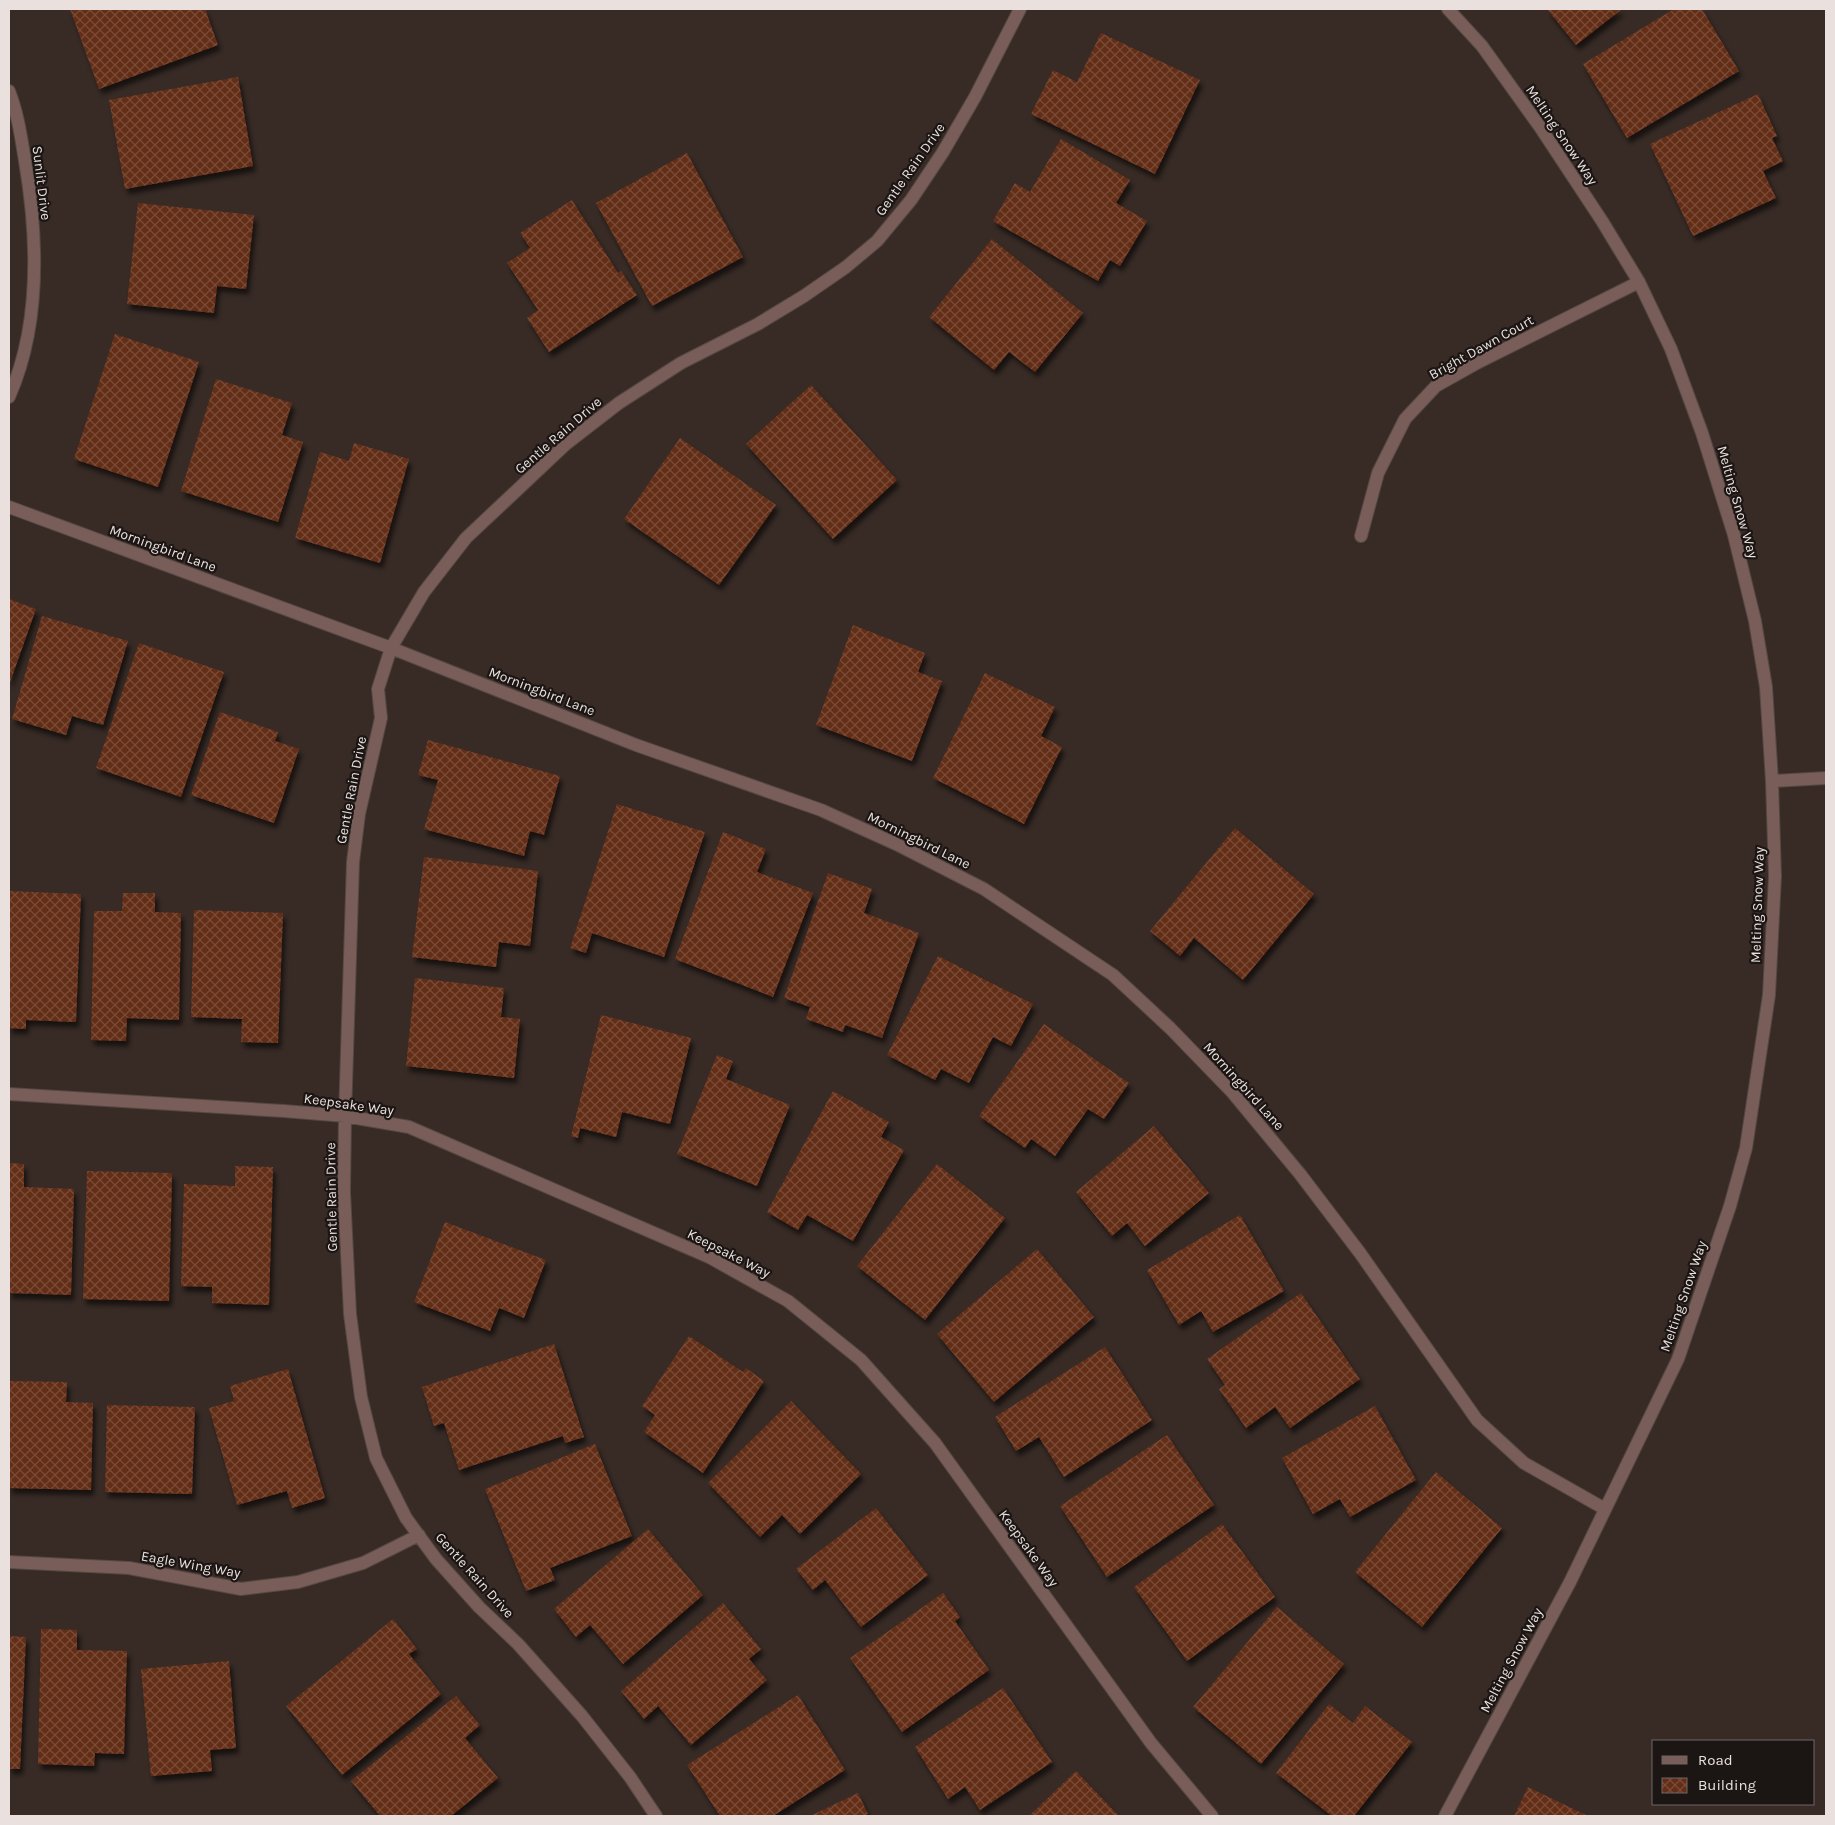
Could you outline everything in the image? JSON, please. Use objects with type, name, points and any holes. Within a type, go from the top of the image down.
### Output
[{"type":"street","name":"Gentle Rain Drive","points":[[656,1816],[630,1777],[582,1716],[518,1644],[454,1579],[418,1535],[406,1518],[376,1458],[361,1397],[350,1314],[344,1192],[353,862],[359,814],[381,718],[378,689],[391,648],[424,592],[466,538],[566,444],[619,403],[681,363],[758,324],[804,296],[846,267],[878,241],[911,200],[943,152],[975,97],[1020,9]]},
{"type":"street","name":"Melting Snow Way","points":[[1445,1816],[1570,1582],[1678,1359],[1730,1206],[1746,1148],[1769,994],[1775,876],[1772,781],[1766,687],[1755,621],[1734,535],[1702,434],[1671,349],[1639,282],[1540,127],[1482,46],[1448,9]]},
{"type":"street","name":"Sunlit Drive","points":[[9,91],[17,112],[32,207],[34,261],[30,319],[16,380],[9,397]]},
{"type":"street","name":"Bright Dawn Court","points":[[1361,536],[1378,473],[1405,419],[1436,386],[1477,363],[1639,282]]},
{"type":"street","name":"Morningbird Lane","points":[[9,508],[391,648],[636,745],[821,810],[896,844],[984,889],[1113,975],[1170,1028],[1232,1092],[1294,1167],[1360,1253],[1477,1420],[1524,1463],[1605,1509]]},
{"type":"street","points":[[1772,781],[1826,778]]},
{"type":"street","name":"Keepsake Way","points":[[9,1094],[345,1116],[409,1127],[709,1257],[788,1300],[861,1360],[935,1443],[1151,1743],[1212,1816]]},
{"type":"street","name":"Eagle Wing Way","points":[[9,1562],[129,1568],[242,1589],[298,1582],[363,1563],[418,1535]]},
{"type":"building","points":[[70,9],[205,9],[218,45],[99,89]]},
{"type":"building","points":[[1547,9],[1622,9],[1576,45]]},
{"type":"building","points":[[1674,9],[1702,9],[1739,71],[1627,138],[1583,64]]},
{"type":"building","points":[[1101,33],[1200,80],[1155,174],[1031,114],[1053,70],[1077,82]]},
{"type":"building","points":[[238,77],[253,166],[125,189],[109,100]]},
{"type":"building","points":[[1758,94],[1777,136],[1772,138],[1783,161],[1763,171],[1776,198],[1693,236],[1650,144]]},
{"type":"building","points":[[1061,139],[1130,180],[1116,203],[1147,221],[1120,266],[1110,260],[1098,281],[993,221],[1015,183],[1030,192]]},
{"type":"building","points":[[687,153],[743,257],[652,306],[596,203]]},
{"type":"building","points":[[572,200],[618,273],[621,271],[637,295],[549,352],[527,318],[538,310],[507,263],[530,248],[520,233]]},
{"type":"building","points":[[138,203],[254,215],[246,289],[217,286],[214,313],[127,304]]},
{"type":"building","points":[[992,239],[1083,313],[1035,372],[1009,352],[994,370],[929,317]]},
{"type":"building","points":[[115,334],[199,362],[158,487],[74,459]]},
{"type":"building","points":[[216,379],[292,403],[282,435],[303,442],[278,522],[181,491]]},
{"type":"building","points":[[811,385],[897,480],[833,539],[746,444]]},
{"type":"building","points":[[680,438],[776,505],[719,585],[624,519]]},
{"type":"building","points":[[354,443],[409,459],[380,563],[295,538],[320,452],[349,461]]},
{"type":"building","points":[[9,599],[36,609],[9,685]]},
{"type":"building","points":[[42,616],[128,641],[103,725],[72,716],[66,735],[12,719]]},
{"type":"building","points":[[853,625],[925,653],[918,672],[942,681],[912,761],[816,725]]},
{"type":"building","points":[[139,643],[224,672],[181,797],[96,768]]},
{"type":"building","points":[[985,673],[1055,707],[1041,736],[1062,747],[1024,824],[933,778]]},
{"type":"building","points":[[220,712],[278,732],[275,741],[299,749],[274,823],[191,795]]},
{"type":"building","points":[[428,740],[560,776],[544,835],[530,831],[524,856],[424,829],[438,780],[418,775]]},
{"type":"building","points":[[617,804],[705,832],[664,957],[592,933],[586,953],[570,948]]},
{"type":"building","points":[[1235,828],[1314,894],[1243,980],[1194,938],[1180,956],[1150,931]]},
{"type":"building","points":[[723,832],[766,849],[757,872],[813,893],[773,997],[675,959]]},
{"type":"building","points":[[424,857],[538,871],[530,946],[499,942],[496,967],[412,957]]},
{"type":"building","points":[[828,873],[872,889],[864,913],[919,933],[882,1038],[845,1025],[843,1032],[806,1019],[810,1007],[784,998]]},
{"type":"building","points":[[9,891],[81,894],[76,1022],[26,1020],[26,1029],[9,1028]]},
{"type":"building","points":[[123,893],[155,893],[155,912],[181,913],[179,1020],[127,1018],[126,1041],[91,1040],[94,911],[122,911]]},
{"type":"building","points":[[194,910],[283,913],[278,1043],[241,1042],[242,1019],[191,1017]]},
{"type":"building","points":[[938,956],[1033,1004],[1011,1046],[993,1037],[969,1083],[941,1069],[935,1080],[887,1055]]},
{"type":"building","points":[[415,978],[504,988],[501,1017],[520,1019],[514,1078],[406,1066]]},
{"type":"building","points":[[601,1015],[691,1038],[670,1124],[622,1112],[616,1137],[580,1128],[578,1138],[571,1136]]},
{"type":"building","points":[[1044,1024],[1129,1083],[1104,1119],[1088,1109],[1055,1156],[1031,1139],[1025,1148],[979,1116]]},
{"type":"building","points":[[717,1055],[733,1061],[726,1079],[790,1105],[757,1186],[677,1154]]},
{"type":"building","points":[[833,1091],[889,1122],[881,1137],[904,1150],[853,1241],[807,1215],[798,1230],[767,1212]]},
{"type":"building","points":[[1154,1126],[1209,1193],[1145,1246],[1127,1223],[1112,1236],[1076,1192]]},
{"type":"building","points":[[9,1163],[24,1164],[24,1187],[74,1189],[71,1295],[9,1293]]},
{"type":"building","points":[[937,1164],[1005,1218],[925,1320],[857,1266]]},
{"type":"building","points":[[235,1166],[273,1167],[269,1305],[212,1303],[212,1287],[181,1286],[184,1184],[235,1186]]},
{"type":"building","points":[[87,1171],[172,1173],[169,1301],[83,1299]]},
{"type":"building","points":[[1240,1215],[1284,1291],[1213,1332],[1201,1311],[1179,1325],[1147,1270]]},
{"type":"building","points":[[445,1222],[546,1260],[524,1318],[499,1308],[490,1331],[414,1302]]},
{"type":"building","points":[[1037,1249],[1094,1317],[994,1402],[937,1334]]},
{"type":"building","points":[[1301,1293],[1360,1379],[1290,1428],[1275,1407],[1246,1428],[1219,1389],[1225,1385],[1207,1359]]},
{"type":"building","points":[[689,1336],[743,1372],[746,1368],[764,1381],[703,1473],[644,1432],[655,1415],[642,1406]]},
{"type":"building","points":[[554,1344],[584,1437],[565,1443],[563,1436],[459,1470],[444,1423],[434,1426],[422,1387]]},
{"type":"building","points":[[1105,1347],[1152,1420],[1064,1477],[1039,1437],[1016,1451],[995,1417]]},
{"type":"building","points":[[288,1369],[325,1498],[292,1508],[287,1491],[237,1505],[209,1408],[234,1401],[230,1386]]},
{"type":"building","points":[[9,1381],[67,1382],[66,1402],[93,1403],[91,1490],[9,1488]]},
{"type":"building","points":[[791,1401],[861,1474],[800,1534],[782,1515],[760,1537],[708,1483]]},
{"type":"building","points":[[107,1405],[195,1407],[192,1494],[105,1492]]},
{"type":"building","points":[[1375,1406],[1416,1480],[1350,1517],[1340,1499],[1313,1514],[1282,1458]]},
{"type":"building","points":[[1167,1435],[1214,1505],[1107,1577],[1060,1506]]},
{"type":"building","points":[[595,1444],[632,1536],[550,1568],[555,1580],[526,1591],[485,1489]]},
{"type":"building","points":[[1436,1472],[1502,1528],[1422,1627],[1355,1572]]},
{"type":"building","points":[[876,1508],[928,1575],[861,1627],[825,1580],[813,1590],[796,1569]]},
{"type":"building","points":[[1222,1524],[1275,1597],[1187,1661],[1134,1587]]},
{"type":"building","points":[[648,1529],[703,1595],[623,1664],[590,1625],[576,1637],[554,1609]]},
{"type":"building","points":[[943,1593],[960,1617],[955,1621],[989,1670],[902,1732],[850,1658]]},
{"type":"building","points":[[723,1603],[761,1649],[749,1659],[767,1680],[691,1745],[658,1706],[644,1719],[621,1691]]},
{"type":"building","points":[[1277,1607],[1344,1664],[1261,1764],[1193,1707]]},
{"type":"building","points":[[393,1619],[417,1649],[409,1654],[441,1694],[342,1775],[286,1706]]},
{"type":"building","points":[[41,1629],[77,1630],[77,1650],[127,1651],[124,1754],[95,1753],[94,1766],[38,1764]]},
{"type":"building","points":[[9,1636],[26,1637],[20,1769],[9,1769]]},
{"type":"building","points":[[229,1661],[236,1748],[210,1750],[212,1771],[151,1776],[141,1669]]},
{"type":"building","points":[[1003,1688],[1052,1762],[980,1810],[965,1787],[948,1799],[915,1747]]},
{"type":"building","points":[[798,1695],[845,1770],[773,1816],[720,1816],[687,1765]]},
{"type":"building","points":[[456,1696],[480,1725],[465,1738],[498,1778],[451,1816],[380,1816],[351,1781]]},
{"type":"building","points":[[1329,1704],[1353,1723],[1365,1706],[1412,1742],[1354,1816],[1332,1816],[1276,1773]]},
{"type":"building","points":[[1076,1771],[1119,1816],[1029,1816]]},
{"type":"building","points":[[1528,1787],[1588,1816],[1514,1816]]},
{"type":"building","points":[[858,1793],[868,1814],[863,1816],[810,1816]]}]
